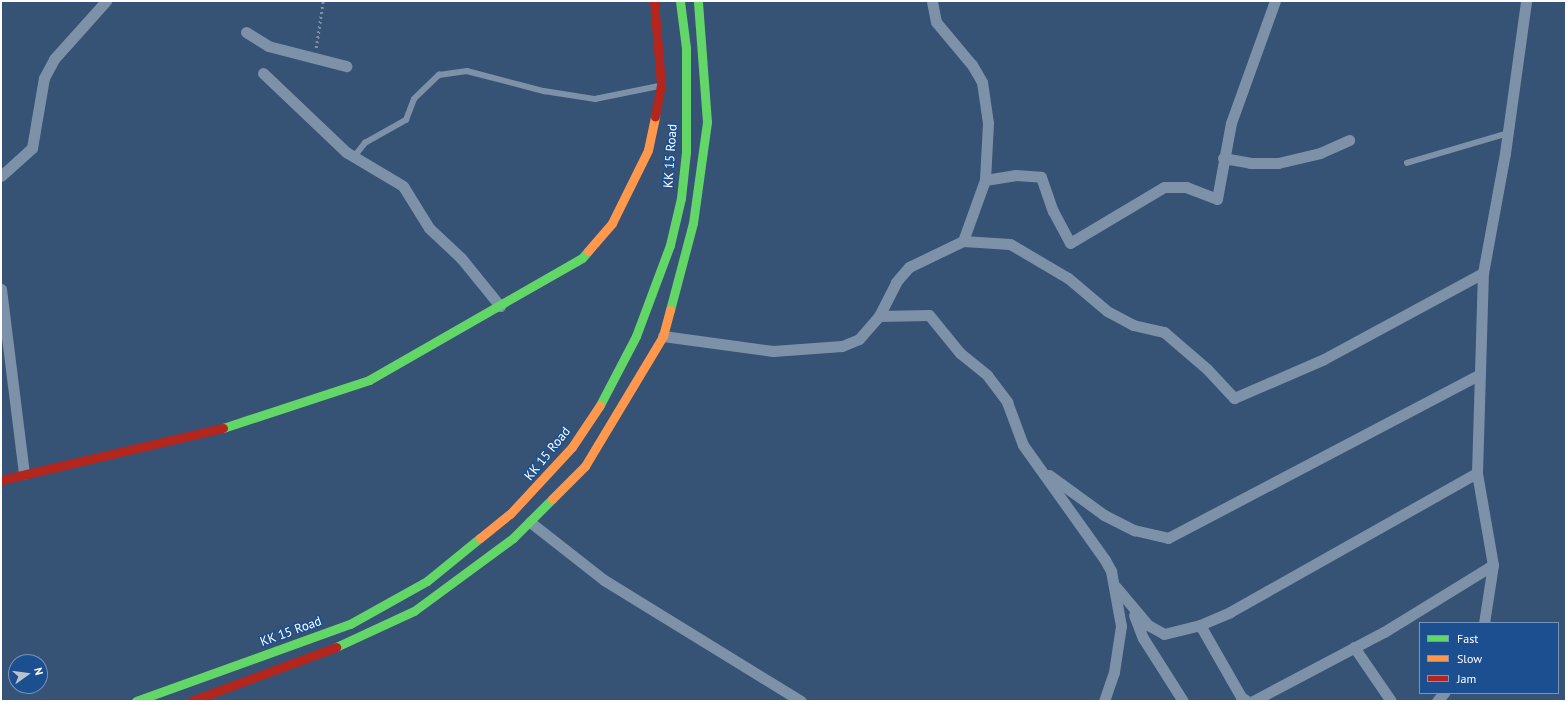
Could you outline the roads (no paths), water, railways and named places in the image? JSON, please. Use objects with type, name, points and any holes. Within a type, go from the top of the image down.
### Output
[{"type":"main road","points":[[1,480],[220,429],[369,380],[582,258],[612,223],[648,150],[661,85],[654,1]]},
{"type":"main road","name":"KK 15 Road","points":[[136,701],[350,624],[427,581],[510,514],[572,447],[607,395],[636,336],[670,245],[681,198],[686,152],[686,48],[680,1]]},
{"type":"main road","points":[[191,701],[358,639],[414,611],[513,538],[585,466],[663,336],[702,174],[707,122],[698,4]]},
{"type":"street","points":[[1,176],[32,148],[44,78],[54,59],[106,1]]},
{"type":"street","points":[[932,1],[936,22],[972,65],[982,82],[988,123],[985,180],[963,241]]},
{"type":"street","points":[[985,180],[1015,175],[1041,177],[1052,211],[1070,243],[1164,188],[1186,187],[1217,199],[1223,158],[1231,123],[1275,1]]},
{"type":"street","points":[[1484,622],[1493,565],[1477,473],[1483,273],[1508,133],[1526,1]]},
{"type":"street","points":[[246,32],[268,46],[346,66]]},
{"type":"street","points":[[263,73],[328,137],[354,157],[403,186],[429,228],[460,258],[500,306]]},
{"type":"street","points":[[1223,158],[1250,163],[1278,163],[1320,153],[1350,140]]},
{"type":"street","points":[[663,336],[773,351],[821,349],[842,346],[859,339],[879,316],[896,282],[909,267],[963,241],[1010,244],[1068,278],[1107,311],[1133,325],[1164,332],[1207,369],[1234,398],[1324,359],[1483,273]]},
{"type":"street","points":[[1,289],[24,474]]},
{"type":"street","points":[[879,316],[929,316],[936,322],[960,353],[996,386],[1007,402],[1023,445],[1046,473],[1105,560],[1114,584],[1121,626],[1119,647],[1104,701]]},
{"type":"street","points":[[1046,473],[1104,515],[1134,530],[1168,538],[1480,374]]},
{"type":"street","points":[[1114,584],[1132,608],[1148,625],[1164,634],[1200,625],[1230,612],[1477,473]]},
{"type":"street","points":[[530,522],[604,580],[801,701]]},
{"type":"street","points":[[1253,701],[1354,647],[1493,565]]},
{"type":"street","points":[[1132,608],[1143,638],[1183,701]]},
{"type":"street","points":[[1200,625],[1241,697],[1247,701]]},
{"type":"street","points":[[1354,647],[1391,701]]},
{"type":"lane","points":[[698,4],[706,1]]},
{"type":"lane","points":[[354,157],[365,143],[406,120],[414,99],[439,75],[467,71],[544,91],[595,99],[661,85]]},
{"type":"lane","points":[[1408,163],[1508,133]]}]
